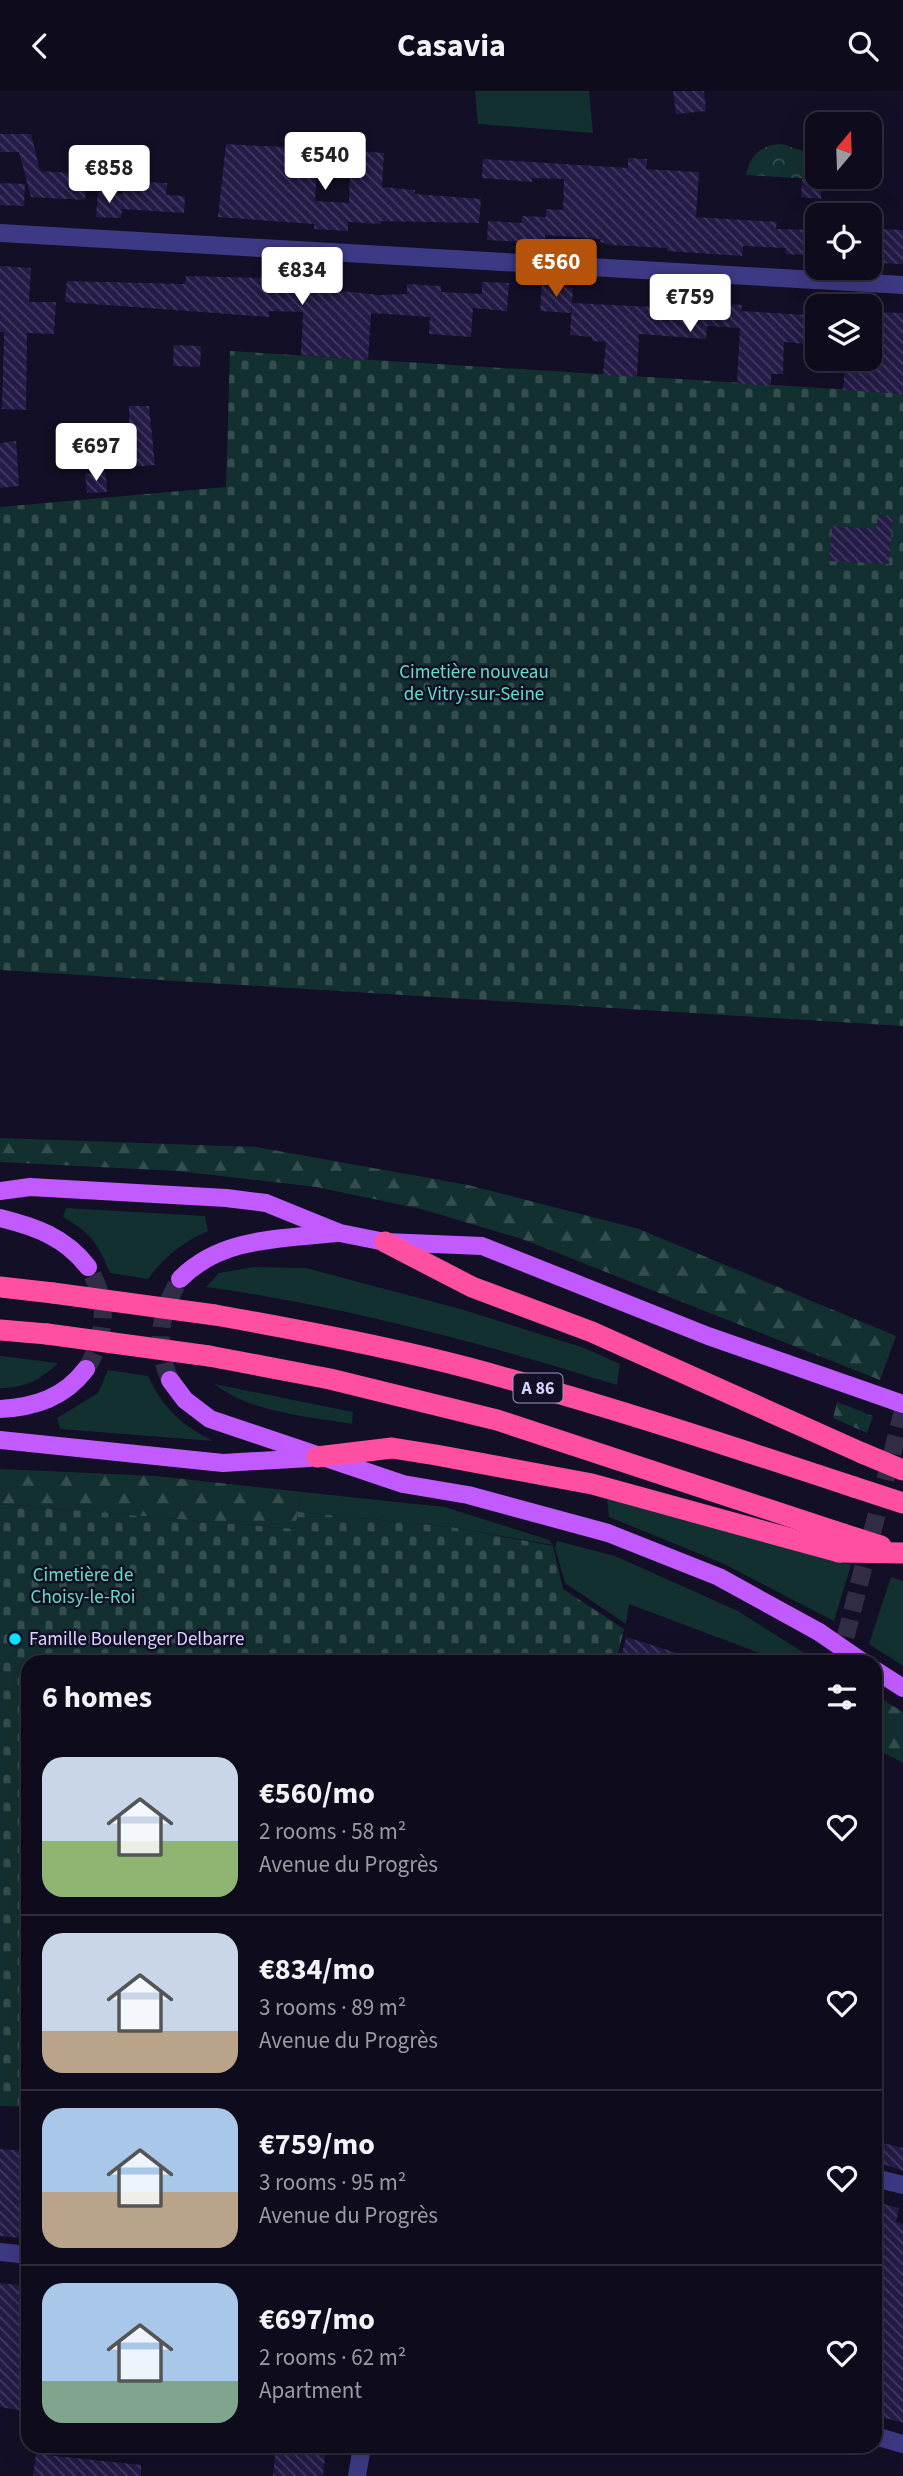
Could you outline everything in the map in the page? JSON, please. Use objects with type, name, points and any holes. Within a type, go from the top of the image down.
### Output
[{"type":"highway","points":[[385,1242],[472,1287],[592,1332],[903,1471]]},
{"type":"highway","name":"A 86","points":[[0,1287],[215,1315],[335,1337],[468,1368],[669,1427],[903,1503]]},
{"type":"highway","name":"A 86","points":[[0,1330],[209,1356],[330,1379],[497,1420],[841,1543],[903,1553]]},
{"type":"highway","points":[[317,1457],[392,1448],[436,1455],[592,1484],[841,1543]]},
{"type":"main road","points":[[0,1191],[30,1187],[226,1198],[266,1203],[340,1233],[385,1242],[482,1246],[708,1336],[903,1404]]},
{"type":"main road","points":[[0,1218],[62,1240],[88,1267]]},
{"type":"main road","points":[[180,1279],[193,1266],[225,1248],[340,1233]]},
{"type":"main road","points":[[0,1409],[21,1408],[52,1399],[72,1385],[86,1369]]},
{"type":"main road","points":[[170,1380],[184,1400],[210,1419],[403,1484],[508,1504],[608,1533],[719,1577],[819,1632],[852,1655]]},
{"type":"main road","points":[[0,1440],[223,1463],[317,1457]]},
{"type":"main road","points":[[882,1674],[903,1688]]},
{"type":"street","points":[[0,233],[903,285]]},
{"type":"street","points":[[882,2180],[903,2185]]},
{"type":"street","points":[[0,2252],[21,2254]]},
{"type":"street","points":[[882,2438],[903,2444]]},
{"type":"street","points":[[357,2476],[361,2453]]},
{"type":"green space","points":[[475,91],[589,91],[593,133],[478,124]]},
{"type":"green space","points":[[782,144],[805,152],[805,179],[746,175],[750,161],[768,146]]},
{"type":"green space","name":"Cimetière nouveau de Vitry-sur-Seine","points":[[230,351],[903,393],[903,1026],[0,970],[0,507],[226,487]]},
{"type":"green space","points":[[0,1138],[256,1147],[468,1185],[639,1229],[896,1336],[880,1380],[522,1239],[421,1209],[316,1187],[177,1171],[0,1162]]},
{"type":"green space","points":[[66,1208],[205,1216],[208,1231],[175,1251],[148,1279],[110,1273],[92,1240],[63,1217]]},
{"type":"green space","points":[[254,1267],[306,1268],[464,1310],[584,1348],[620,1364],[617,1385],[414,1328],[310,1305],[206,1287],[219,1273]]},
{"type":"green space","points":[[0,1356],[58,1363],[32,1382],[0,1388]]},
{"type":"green space","points":[[108,1370],[148,1376],[160,1398],[174,1415],[213,1441],[60,1429],[57,1418],[98,1393]]},
{"type":"green space","points":[[214,1384],[353,1412],[352,1424],[262,1407],[229,1394]]},
{"type":"green space","points":[[837,1402],[873,1416],[867,1433],[833,1418]]},
{"type":"green space","points":[[0,1469],[156,1476],[302,1492],[295,1529],[0,1504]]},
{"type":"green space","points":[[302,1492],[445,1507],[549,1540],[553,1545],[451,1527],[298,1512]]},
{"type":"green space","points":[[607,1497],[716,1523],[851,1565],[834,1621],[722,1563],[609,1517]]},
{"type":"green space","name":"Cimetière de Choisy-le-Roi","points":[[0,1504],[295,1529],[298,1512],[451,1527],[553,1546],[563,1589],[624,1629],[618,1655],[21,1655],[21,2107],[0,2106]]},
{"type":"green space","points":[[557,1541],[615,1556],[738,1611],[808,1655],[764,1655],[629,1604],[626,1624],[565,1583],[555,1548]]},
{"type":"green space","points":[[891,1577],[903,1581],[903,1666],[869,1644]]},
{"type":"green space","points":[[882,1699],[903,1712],[903,1763],[882,1752]]},
{"type":"building","points":[[673,91],[704,91],[706,111],[676,114]]},
{"type":"building","points":[[0,134],[31,134],[40,171],[87,174],[85,200],[31,197],[19,152],[0,152]]},
{"type":"building","points":[[226,144],[318,149],[315,201],[349,203],[351,150],[384,153],[382,187],[415,190],[415,194],[481,199],[479,223],[348,222],[348,231],[314,229],[314,224],[218,217]]},
{"type":"building","points":[[628,158],[647,159],[646,169],[699,172],[696,217],[777,222],[776,229],[805,230],[805,255],[785,254],[786,248],[743,246],[742,256],[667,251],[667,248],[611,245],[600,242],[601,239],[545,235],[545,243],[487,240],[488,221],[522,223],[522,216],[546,217],[546,209],[563,210],[564,179],[532,178],[532,182],[482,178],[483,159],[628,168]]},
{"type":"building","points":[[802,179],[805,179],[805,189],[822,189],[821,199],[801,197]]},
{"type":"building","points":[[124,181],[167,183],[166,195],[185,196],[184,213],[122,209]]},
{"type":"building","points":[[0,183],[25,184],[24,206],[0,205]]},
{"type":"building","points":[[98,192],[123,194],[121,218],[96,217]]},
{"type":"building","points":[[882,229],[903,230],[903,264],[882,263]]},
{"type":"building","points":[[0,266],[31,268],[29,302],[56,302],[54,334],[27,333],[26,410],[2,409],[4,332],[0,332]]},
{"type":"building","points":[[186,276],[263,278],[262,283],[380,295],[407,294],[407,284],[441,286],[441,292],[482,294],[482,282],[509,283],[507,311],[473,308],[471,337],[429,334],[430,317],[371,313],[368,360],[301,355],[303,312],[269,311],[269,317],[65,302],[67,281],[185,284]]},
{"type":"building","points":[[542,285],[573,288],[571,313],[540,311]]},
{"type":"building","points":[[572,303],[694,309],[695,304],[709,303],[742,305],[741,311],[805,315],[805,344],[784,342],[783,374],[771,374],[771,386],[737,383],[740,328],[707,326],[706,339],[639,334],[637,377],[603,375],[606,342],[592,341],[592,337],[570,335]]},
{"type":"building","points":[[882,312],[903,313],[903,394],[843,390],[845,371],[882,371]]},
{"type":"building","points":[[174,345],[201,346],[200,367],[173,366]]},
{"type":"building","points":[[129,406],[149,406],[155,465],[120,468],[117,432],[129,431]]},
{"type":"building","points":[[16,441],[19,486],[0,488],[0,443]]},
{"type":"building","points":[[106,472],[107,492],[87,493],[85,474]]},
{"type":"building","points":[[878,515],[893,516],[889,564],[829,561],[832,526],[876,529]]},
{"type":"building","points":[[626,1637],[683,1655],[622,1655]]},
{"type":"building","points":[[882,2143],[903,2148],[903,2171],[882,2164]]},
{"type":"building","points":[[0,2149],[21,2150],[21,2238],[0,2236]]},
{"type":"building","points":[[882,2204],[899,2208],[896,2222],[903,2224],[903,2423],[882,2417]]},
{"type":"building","points":[[0,2283],[21,2285],[21,2411],[0,2407]]},
{"type":"building","points":[[275,2453],[325,2453],[323,2476],[273,2476]]},
{"type":"building","points":[[36,2454],[141,2465],[141,2476],[33,2476]]},
{"type":"tunnel","points":[[86,1369],[98,1344],[103,1318],[100,1293],[88,1267]]},
{"type":"tunnel","points":[[170,1380],[162,1354],[162,1328],[168,1304],[180,1279]]},
{"type":"tunnel","points":[[841,1655],[903,1411]]},
{"type":"place","name":"Famille Boulenger Delbarre","points":[[15,1639]]}]
